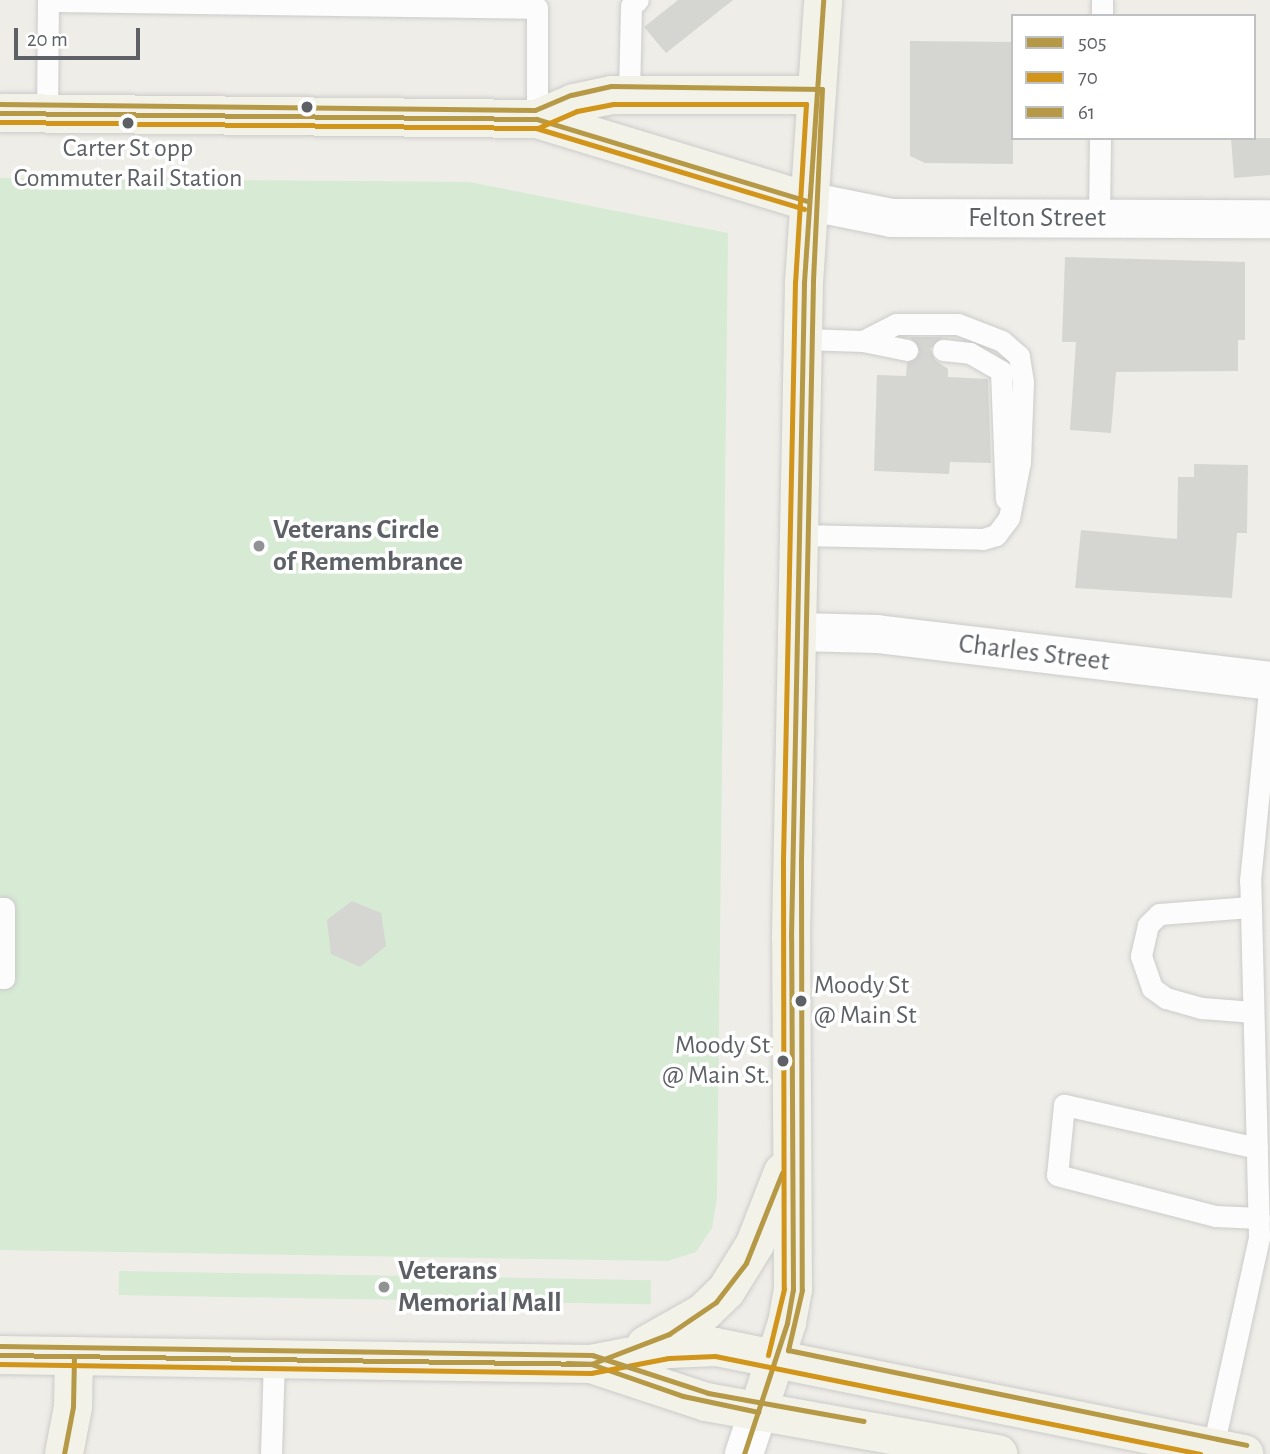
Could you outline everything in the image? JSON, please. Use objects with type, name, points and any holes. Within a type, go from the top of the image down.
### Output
[{"type":"main road","points":[[758,1412],[777,1357],[793,1290],[798,535],[807,201],[823,0]]},
{"type":"main road","points":[[537,119],[574,103],[629,94],[815,95]]},
{"type":"main road","points":[[0,113],[537,119],[807,201]]},
{"type":"main road","points":[[591,1364],[669,1334],[726,1291],[755,1244],[792,1147]]},
{"type":"main road","points":[[0,1355],[591,1364],[692,1347],[777,1357],[1228,1450]]},
{"type":"main road","points":[[64,1454],[71,1419],[74,1356]]},
{"type":"main road","points":[[591,1364],[683,1396],[758,1412],[998,1454]]},
{"type":"street","name":"Felton Street","points":[[807,201],[891,218],[1270,219]]},
{"type":"street","name":"Charles Street","points":[[797,632],[877,634],[1270,681]]},
{"type":"street","points":[[744,1454],[758,1412]]},
{"type":"lane","points":[[629,94],[631,6],[638,0]]},
{"type":"lane","points":[[47,114],[48,1],[537,8],[537,119]]},
{"type":"lane","points":[[1099,219],[1100,140]]},
{"type":"lane","points":[[798,535],[983,539],[996,535],[1009,518],[1020,462],[1024,382],[1019,356],[1002,341],[958,324],[896,324],[863,341]]},
{"type":"lane","points":[[803,339],[863,341],[907,350]]},
{"type":"lane","points":[[943,350],[970,354],[1001,371],[1003,484],[1009,518]]},
{"type":"lane","points":[[1228,1450],[1259,1218],[1261,1158],[1253,1012],[1261,984],[1250,907],[1252,830],[1270,681]]},
{"type":"lane","points":[[1250,907],[1159,914],[1148,925],[1141,957],[1152,988],[1166,998],[1202,1008],[1253,1012]]},
{"type":"lane","points":[[0,908],[4,908],[4,978],[0,978]]},
{"type":"lane","points":[[1259,1218],[1215,1216],[1057,1175],[1064,1105],[1261,1158]]},
{"type":"lane","points":[[271,1454],[274,1359]]},
{"type":"green space","points":[[0,178],[469,182],[728,233],[717,1198],[712,1228],[696,1252],[667,1261],[0,1250]]},
{"type":"green space","points":[[119,1271],[651,1280],[651,1304],[119,1295]]},
{"type":"building","points":[[678,0],[733,0],[666,53],[644,27]]},
{"type":"building","points":[[910,41],[1011,42],[1013,164],[925,163],[910,156]]},
{"type":"building","points":[[1270,138],[1270,175],[1234,178],[1231,140]]},
{"type":"building","points":[[1065,257],[1245,262],[1245,340],[1238,340],[1238,371],[1116,372],[1111,433],[1070,430],[1076,342],[1062,342]]},
{"type":"building","points":[[910,337],[943,337],[930,349],[935,360],[948,369],[948,377],[988,379],[991,463],[950,462],[949,474],[874,471],[877,375],[906,376],[907,363],[920,352]]},
{"type":"building","points":[[1194,464],[1248,465],[1247,533],[1237,533],[1232,598],[1075,588],[1081,530],[1177,539],[1178,477],[1194,477]]},
{"type":"building","points":[[352,901],[381,913],[386,946],[360,967],[331,954],[327,920]]},
{"type":"transit line","name":"505","points":[[744,1454],[787,1323],[793,1290],[791,937],[804,282],[823,0]]},
{"type":"transit line","name":"61","points":[[0,104],[535,110],[571,95],[611,86],[822,89],[813,282],[801,862],[802,1290],[788,1350],[1246,1445]]},
{"type":"transit line","name":"70","points":[[540,127],[577,111],[613,104],[806,104],[795,282],[783,862],[784,1289],[768,1355]]},
{"type":"transit line","name":"505","points":[[0,113],[537,119],[807,201]]},
{"type":"transit line","name":"70","points":[[0,122],[536,128],[804,209]]},
{"type":"transit line","name":"505","points":[[0,1355],[591,1364],[669,1334],[716,1302],[746,1263],[782,1173]]},
{"type":"transit line","name":"61","points":[[0,1346],[592,1355],[708,1393],[864,1421]]},
{"type":"transit line","name":"505","points":[[64,1454],[73,1407],[74,1356]]},
{"type":"transit line","name":"70","points":[[0,1364],[591,1373],[669,1358],[715,1356],[1200,1454]]},
{"type":"transit line","name":"505","points":[[567,1363],[591,1364],[683,1396],[758,1412]]},
{"type":"place","name":"Carter St opp Commuter Rail Station","points":[[128,123]]},
{"type":"place","name":"Veterans Circle of Remembrance","points":[[259,546]]},
{"type":"place","name":"Moody St @ Main St","points":[[801,1001]]},
{"type":"place","name":"Moody St @ Main St.","points":[[783,1061]]},
{"type":"place","name":"Veterans Memorial Mall","points":[[384,1287]]}]
